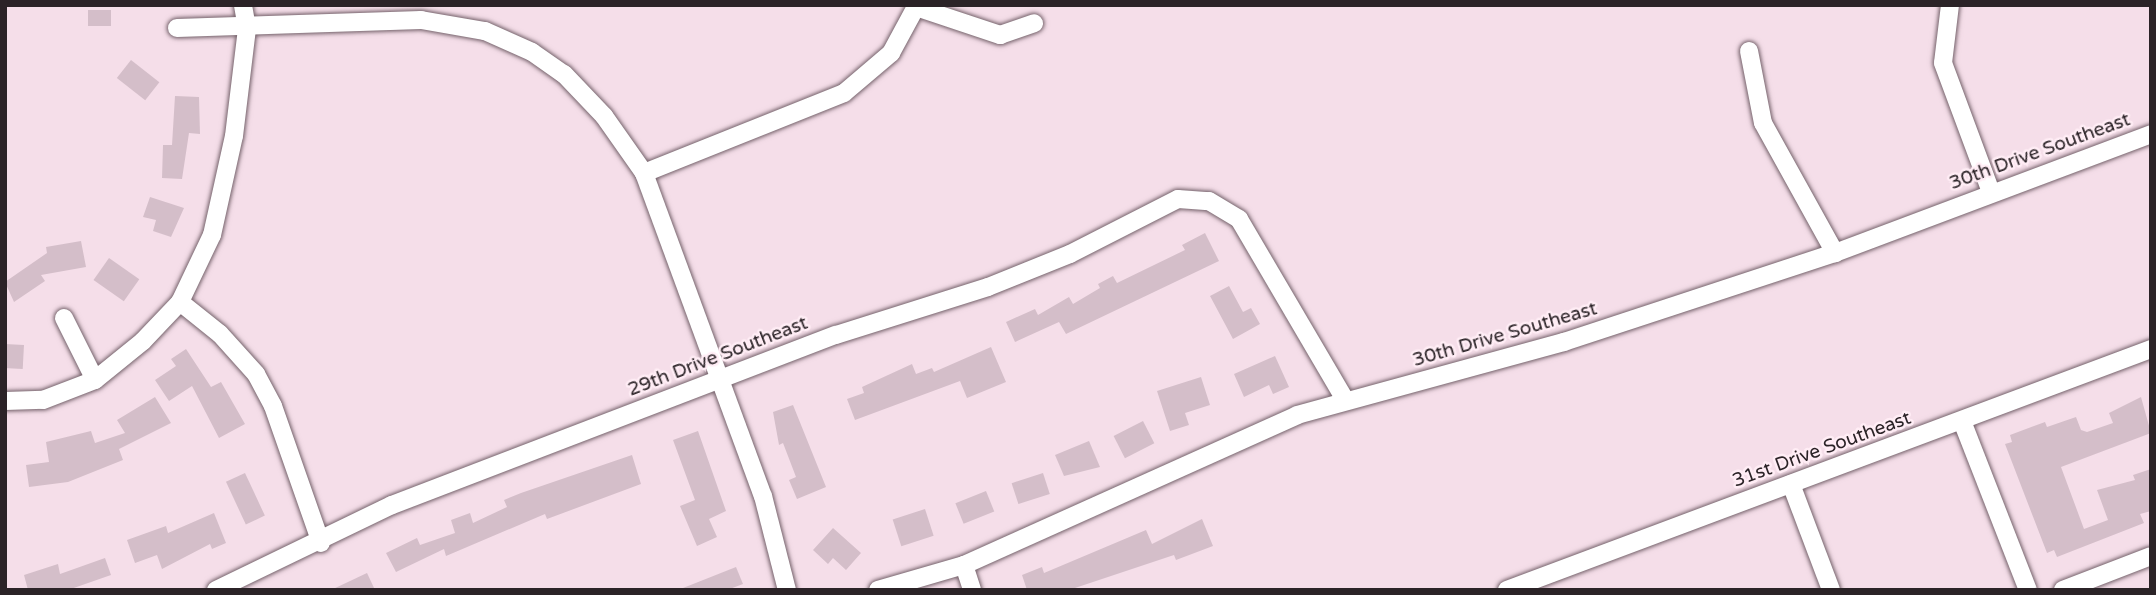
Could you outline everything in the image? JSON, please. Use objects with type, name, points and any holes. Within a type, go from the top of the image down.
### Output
[{"type":"street","points":[[5,401],[43,400],[95,380],[143,341],[180,302],[212,235],[234,136],[247,28],[243,5]]},
{"type":"street","points":[[1950,5],[1943,63],[1991,192]]},
{"type":"street","points":[[644,173],[844,93],[891,53],[916,6],[1000,35],[1034,23]]},
{"type":"street","points":[[177,28],[247,28],[421,13],[485,31],[554,66],[604,116],[644,173],[763,496],[787,590]]},
{"type":"street","points":[[1749,51],[1763,123],[1835,253]]},
{"type":"street","name":"30th Drive Southeast","points":[[878,590],[964,565],[1077,517],[1235,439],[1345,400],[1564,342],[1835,253],[1991,192],[2151,134]]},
{"type":"street","name":"29th Drive Southeast","points":[[216,590],[321,542],[392,505],[836,335],[988,287],[1070,254],[1178,199],[1209,201],[1239,219],[1345,400]]},
{"type":"street","points":[[180,302],[220,334],[256,374],[273,406],[321,542]]},
{"type":"street","points":[[64,318],[95,380]]},
{"type":"street","name":"31st Drive Southeast","points":[[1507,590],[2151,349]]},
{"type":"street","points":[[1962,421],[2028,590]]},
{"type":"street","points":[[1791,484],[1831,590]]},
{"type":"street","points":[[2063,590],[2151,556]]},
{"type":"street","points":[[964,565],[972,590]]},
{"type":"building","points":[[88,10],[111,10],[111,26],[88,26]]},
{"type":"building","points":[[131,60],[159,82],[145,100],[117,78]]},
{"type":"building","points":[[175,96],[199,97],[200,134],[189,133],[182,179],[162,178],[163,145],[172,145]]},
{"type":"building","points":[[150,197],[184,208],[171,237],[153,231],[156,220],[143,217]]},
{"type":"building","points":[[1205,233],[1219,261],[1066,334],[1059,322],[1015,342],[1006,322],[1035,309],[1038,315],[1069,297],[1073,304],[1100,288],[1098,284],[1113,276],[1117,283],[1185,250],[1182,245]]},
{"type":"building","points":[[81,241],[86,267],[41,275],[45,281],[14,302],[5,282],[47,253],[46,247]]},
{"type":"building","points":[[109,258],[139,279],[124,301],[94,280]]},
{"type":"building","points":[[1229,286],[1243,312],[1251,308],[1260,324],[1233,339],[1210,296]]},
{"type":"building","points":[[5,344],[24,345],[23,369],[5,368]]},
{"type":"building","points":[[991,347],[1006,382],[967,398],[960,381],[855,420],[847,399],[864,393],[862,387],[912,364],[916,374],[932,368],[934,372]]},
{"type":"building","points":[[186,349],[211,387],[221,382],[245,424],[219,438],[192,386],[169,401],[155,380],[176,366],[171,359]]},
{"type":"building","points":[[1275,356],[1289,387],[1273,394],[1269,385],[1244,397],[1234,374]]},
{"type":"building","points":[[1201,377],[1210,405],[1185,413],[1189,425],[1170,431],[1157,391]]},
{"type":"building","points":[[155,397],[171,423],[119,449],[123,460],[68,482],[29,487],[26,465],[49,462],[46,442],[91,431],[95,443],[125,433],[117,420]]},
{"type":"building","points":[[2141,397],[2151,433],[2061,467],[2084,529],[2108,520],[2097,490],[2135,480],[2133,475],[2151,469],[2151,511],[2140,514],[2144,523],[2057,557],[2054,550],[2047,553],[2005,444],[2012,442],[2010,435],[2045,422],[2047,427],[2076,417],[2081,430],[2087,432],[2113,423],[2109,413]]},
{"type":"building","points":[[793,405],[826,487],[797,499],[789,480],[796,477],[783,443],[779,445],[773,412]]},
{"type":"building","points":[[1143,421],[1154,443],[1125,458],[1114,436]]},
{"type":"building","points":[[698,431],[726,511],[709,519],[717,537],[697,546],[680,506],[695,500],[673,440]]},
{"type":"building","points":[[1089,441],[1100,467],[1064,476],[1055,455]]},
{"type":"building","points":[[632,455],[641,484],[547,519],[545,514],[446,556],[444,549],[396,572],[386,553],[417,538],[420,545],[455,533],[451,520],[470,513],[473,523],[507,507],[504,500]]},
{"type":"building","points":[[245,473],[265,516],[246,524],[226,482]]},
{"type":"building","points":[[1043,473],[1050,494],[1018,504],[1012,483]]},
{"type":"building","points":[[986,491],[994,511],[964,524],[955,503]]},
{"type":"building","points":[[925,509],[934,536],[901,546],[893,520]]},
{"type":"building","points":[[214,513],[226,543],[212,549],[210,544],[162,569],[157,555],[135,563],[127,540],[166,526],[168,533]]},
{"type":"building","points":[[1202,519],[1213,546],[1176,560],[1174,555],[1069,590],[1027,590],[1022,575],[1042,567],[1044,573],[1146,530],[1152,544]]},
{"type":"building","points":[[833,528],[861,553],[846,570],[833,558],[828,564],[813,550]]},
{"type":"building","points":[[105,558],[111,575],[68,590],[28,590],[24,575],[58,564],[60,574]]},
{"type":"building","points":[[736,567],[743,584],[727,590],[678,590]]},
{"type":"building","points":[[367,573],[375,590],[331,590]]}]
